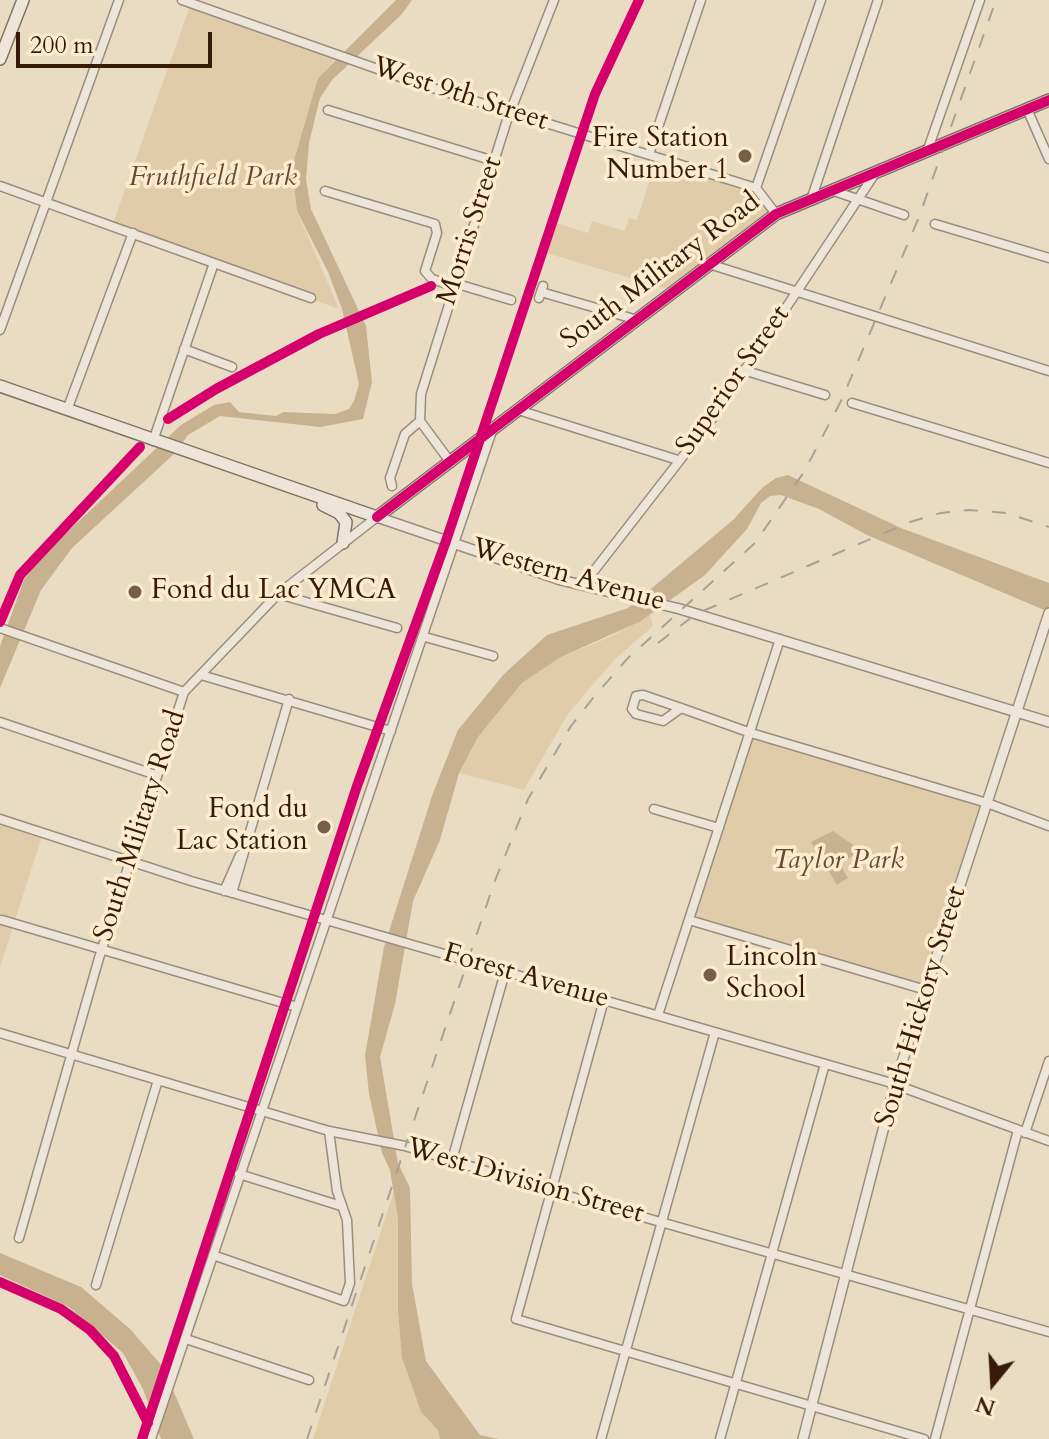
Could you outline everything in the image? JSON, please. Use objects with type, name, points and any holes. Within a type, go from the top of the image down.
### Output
[{"type":"main road","points":[[1,54],[23,0]]},
{"type":"main road","name":"South Military Road","points":[[377,517],[776,214],[1049,100]]},
{"type":"main road","name":"Western Avenue","points":[[0,386],[377,517]]},
{"type":"main road","points":[[298,492],[344,518],[347,527],[343,543]]},
{"type":"street","points":[[0,330],[119,0]]},
{"type":"street","name":"West 9th Street","points":[[182,0],[354,60],[756,188]]},
{"type":"street","name":"Morris Street","points":[[392,486],[390,478],[405,434],[420,421],[421,394],[510,111],[554,0]]},
{"type":"street","points":[[649,154],[701,0]]},
{"type":"street","points":[[776,214],[756,188],[821,0]]},
{"type":"street","points":[[812,197],[878,0]]},
{"type":"street","points":[[928,149],[980,0]]},
{"type":"street","points":[[1027,109],[1049,159]]},
{"type":"street","points":[[328,110],[494,161]]},
{"type":"street","name":"Superior Street","points":[[583,585],[743,370],[876,171]]},
{"type":"street","points":[[0,186],[311,298]]},
{"type":"street","points":[[830,189],[904,215]]},
{"type":"street","points":[[325,191],[435,224],[437,233],[425,269],[430,278],[511,300]]},
{"type":"street","points":[[935,224],[1049,258]]},
{"type":"street","points":[[67,410],[133,233]]},
{"type":"street","points":[[156,442],[214,263]]},
{"type":"street","points":[[709,264],[1049,371]]},
{"type":"street","points":[[541,292],[634,319]]},
{"type":"street","points":[[184,349],[232,367]]},
{"type":"street","points":[[743,370],[825,395]]},
{"type":"street","points":[[852,403],[1049,463]]},
{"type":"street","points":[[518,410],[678,460]]},
{"type":"street","points":[[420,421],[451,463]]},
{"type":"street","points":[[151,1439],[326,919],[425,637],[492,431]]},
{"type":"street","name":"Western Avenue","points":[[377,517],[583,585],[671,606],[1049,722]]},
{"type":"street","name":"South Military Road","points":[[19,1238],[101,949],[184,692],[278,594],[377,517]]},
{"type":"street","points":[[278,594],[397,628]]},
{"type":"street","name":"South Hickory Street","points":[[803,1439],[895,1084],[1048,614]]},
{"type":"street","points":[[2,628],[184,692]]},
{"type":"street","points":[[425,637],[493,656]]},
{"type":"street","points":[[658,1015],[780,639]]},
{"type":"street","points":[[201,675],[391,731]]},
{"type":"street","points":[[681,708],[663,721],[636,714],[632,709],[639,695],[681,708],[751,733],[987,803],[1049,826]]},
{"type":"street","points":[[228,892],[289,699]]},
{"type":"street","points":[[0,722],[156,775]]},
{"type":"street","points":[[654,809],[719,828]]},
{"type":"street","name":"Forest Avenue","points":[[0,819],[228,892],[895,1084],[1049,1141]]},
{"type":"street","points":[[2,920],[297,1007]]},
{"type":"street","points":[[689,920],[926,990]]},
{"type":"street","points":[[452,1160],[505,972]]},
{"type":"street","points":[[604,1000],[516,1319],[924,1439]]},
{"type":"street","points":[[601,1439],[715,1032]]},
{"type":"street","name":"West Division Street","points":[[0,1033],[329,1131],[401,1145],[551,1191],[1049,1332]]},
{"type":"street","points":[[935,1439],[1022,1131],[1049,1061]]},
{"type":"street","points":[[720,1439],[825,1064]]},
{"type":"street","points":[[96,1285],[158,1080]]},
{"type":"street","points":[[213,1255],[344,1301],[350,1283],[347,1220],[341,1206],[329,1131]]},
{"type":"street","points":[[239,1174],[341,1206]]},
{"type":"street","points":[[186,1339],[309,1380]]},
{"type":"green space","name":"Fruthfield Park","points":[[191,3],[339,55],[318,78],[292,167],[297,211],[339,309],[112,226]]},
{"type":"green space","points":[[657,157],[756,188],[776,214],[674,291],[543,252],[553,222],[588,233],[592,221],[625,231],[629,218],[637,220]]},
{"type":"green space","points":[[650,615],[653,626],[613,661],[568,714],[524,790],[459,773],[478,737],[522,683],[561,657],[610,637]]},
{"type":"green space","name":"Taylor Park","points":[[751,733],[987,803],[926,990],[689,920]]},
{"type":"green space","points":[[0,819],[43,833],[0,967]]},
{"type":"green space","points":[[394,1191],[398,1218],[398,1311],[402,1358],[421,1412],[439,1430],[440,1439],[313,1439]]},
{"type":"shaded area","points":[[396,0],[412,0],[402,14],[332,80],[320,98],[309,143],[306,179],[311,209],[366,326],[372,382],[363,419],[320,427],[220,416],[188,435],[174,454],[72,548],[41,590],[0,688],[0,646],[24,580],[41,557],[181,425],[214,405],[230,402],[239,412],[276,416],[283,412],[335,414],[349,409],[354,401],[359,384],[342,309],[328,272],[297,211],[292,167],[318,78]]},
{"type":"shaded area","points":[[788,475],[901,528],[1049,583],[1049,612],[867,535],[819,509],[781,495],[770,496],[761,503],[747,529],[705,575],[641,621],[561,657],[522,683],[478,737],[459,773],[440,840],[413,901],[395,1004],[380,1057],[398,1163],[410,1188],[412,1284],[426,1361],[480,1435],[499,1439],[440,1439],[438,1430],[421,1412],[402,1358],[398,1311],[398,1218],[390,1170],[382,1153],[369,1094],[365,1055],[384,947],[433,793],[458,730],[504,674],[547,635],[628,608],[733,520],[762,488],[776,478]]},
{"type":"shaded area","points":[[833,831],[856,847],[854,855],[840,864],[848,878],[837,885],[811,842]]},
{"type":"shaded area","points":[[0,1253],[81,1287],[130,1329],[163,1367],[194,1439],[161,1439],[143,1389],[123,1353],[69,1307],[0,1275]]},
{"type":"railway","points":[[307,1439],[494,883],[528,799],[571,726],[593,698],[627,659],[755,543],[804,472],[842,399],[919,217],[996,0]]},
{"type":"railway","points":[[658,643],[696,614],[910,522],[941,513],[969,510],[1006,513],[1049,527]]},
{"type":"cycle path","points":[[142,1439],[357,786],[446,541],[595,94],[639,0]]},
{"type":"cycle path","points":[[377,517],[776,214],[1049,100]]},
{"type":"cycle path","points":[[168,419],[216,389],[319,334],[431,286]]},
{"type":"cycle path","points":[[0,622],[20,575],[140,447]]},
{"type":"cycle path","points":[[0,1282],[61,1309],[90,1330],[114,1356],[148,1423]]},
{"type":"place","name":"Fire Station Number 1","points":[[745,156]]},
{"type":"place","name":"Fond du Lac YMCA","points":[[135,592]]},
{"type":"place","name":"Fond du Lac Station","points":[[324,827]]},
{"type":"place","name":"Lincoln School","points":[[710,975]]}]
